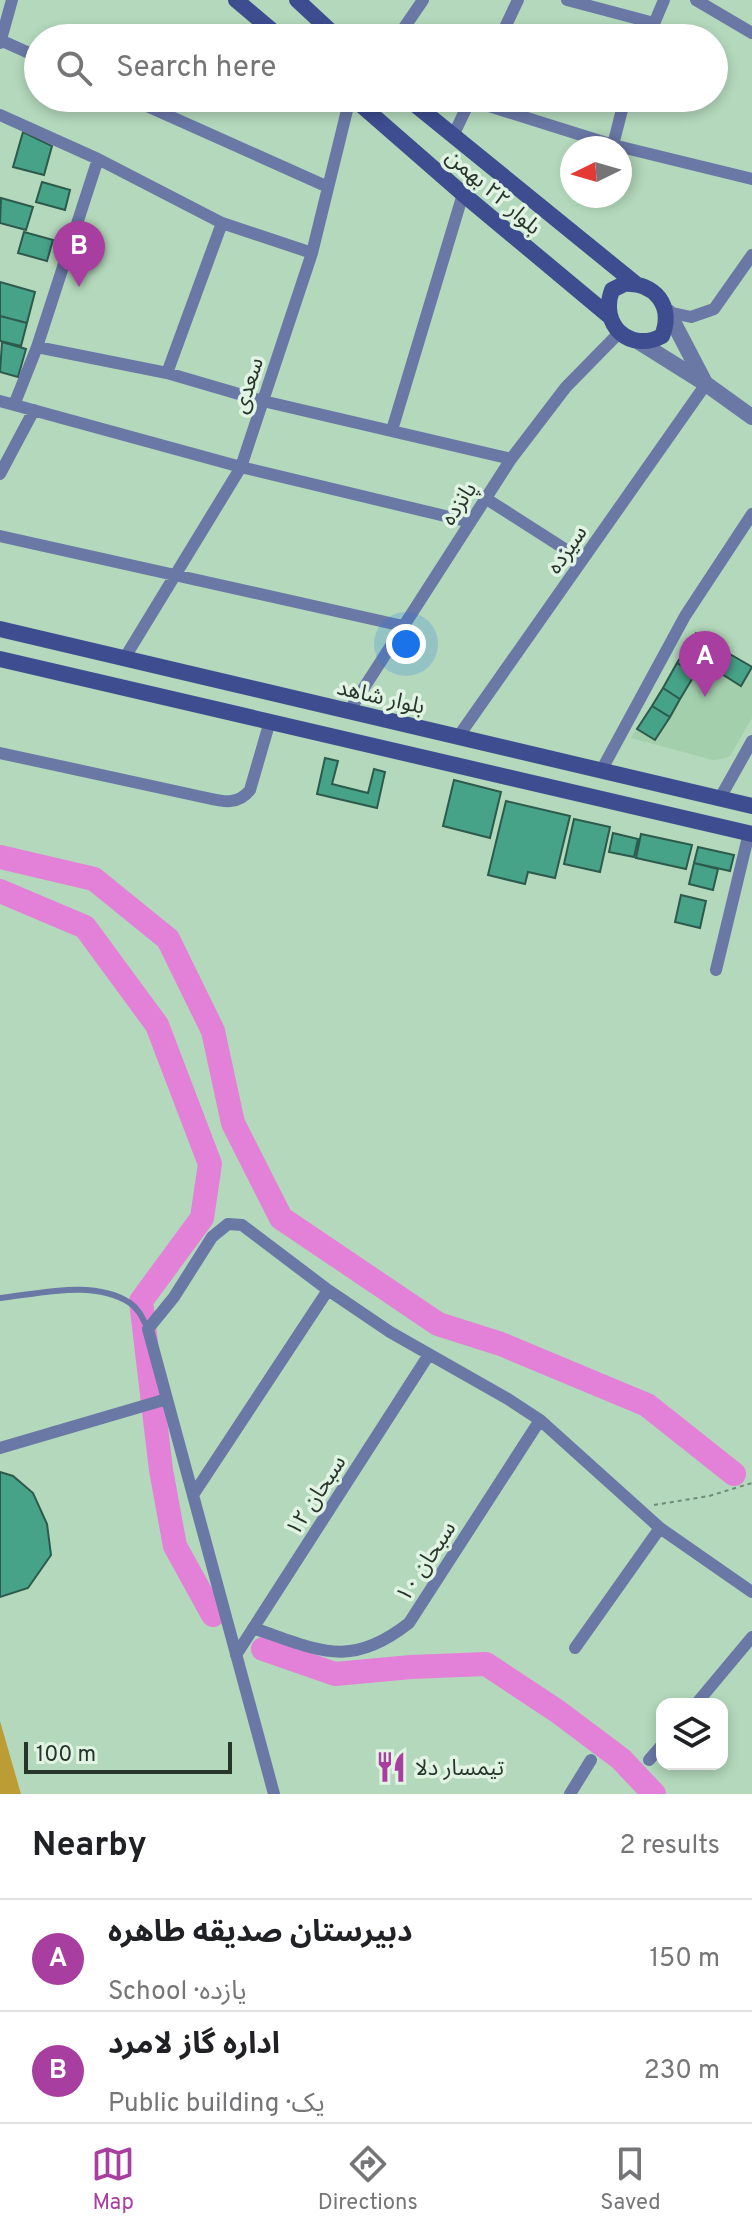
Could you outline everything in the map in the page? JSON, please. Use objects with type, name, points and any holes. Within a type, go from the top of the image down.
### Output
[{"type":"main road","points":[[236,0],[264,24]]},
{"type":"main road","points":[[297,0],[323,24]]},
{"type":"main road","name":"بلوار ۲۲ بهمن","points":[[367,112],[608,315]]},
{"type":"main road","name":"بلوار ۲۲ بهمن","points":[[424,112],[636,284]]},
{"type":"main road","points":[[624,284],[636,284],[654,294],[668,312],[662,336],[639,342],[620,332],[608,315],[608,302],[612,290],[624,284]]},
{"type":"main road","name":"بلوار شاهد","points":[[0,629],[752,806]]},
{"type":"main road","points":[[0,659],[750,833]]},
{"type":"main road","points":[[407,753],[413,726]]},
{"type":"street","points":[[12,0],[0,41],[24,51]]},
{"type":"street","points":[[407,24],[423,0]]},
{"type":"street","points":[[507,24],[518,0]]},
{"type":"street","points":[[567,0],[654,23],[664,0]]},
{"type":"street","points":[[696,0],[752,33]]},
{"type":"street","points":[[160,112],[328,187]]},
{"type":"street","name":"سعدی","points":[[124,659],[241,467],[312,253],[347,112]]},
{"type":"street","points":[[453,136],[465,112]]},
{"type":"street","points":[[511,112],[585,136]]},
{"type":"street","points":[[615,136],[621,112]]},
{"type":"street","points":[[0,115],[98,159],[222,223],[312,253]]},
{"type":"street","points":[[632,150],[752,179]]},
{"type":"street","points":[[14,405],[37,347],[98,159]]},
{"type":"street","points":[[392,430],[463,194]]},
{"type":"street","points":[[167,373],[222,223]]},
{"type":"street","points":[[668,312],[691,317],[714,309],[752,255]]},
{"type":"street","points":[[668,312],[706,384]]},
{"type":"street","name":"پانزده","points":[[349,711],[511,459],[566,387],[620,332]]},
{"type":"street","points":[[639,342],[752,417]]},
{"type":"street","points":[[37,347],[167,373],[263,401],[511,459]]},
{"type":"street","name":"سیزده","points":[[458,737],[706,384]]},
{"type":"street","points":[[0,401],[241,467],[470,522]]},
{"type":"street","points":[[0,474],[34,410]]},
{"type":"street","points":[[485,498],[582,560]]},
{"type":"street","points":[[601,771],[685,616],[752,514]]},
{"type":"street","points":[[0,536],[403,626]]},
{"type":"street","points":[[0,753],[225,802],[235,801],[244,798],[250,790],[270,721]]},
{"type":"street","points":[[720,798],[752,741]]},
{"type":"street","points":[[716,970],[750,833]]},
{"type":"street","points":[[274,1794],[148,1329],[174,1297],[212,1237],[228,1224],[242,1225],[328,1290],[428,1356],[495,1391],[540,1420],[660,1528],[752,1592]]},
{"type":"street","points":[[193,1495],[328,1290]]},
{"type":"street","name":"سبحان ۱۲","points":[[236,1655],[428,1356]]},
{"type":"street","points":[[0,1448],[167,1399]]},
{"type":"street","name":"سبحان ۱۰","points":[[253,1628],[321,1650],[353,1652],[385,1641],[409,1623],[540,1420]]},
{"type":"street","points":[[575,1648],[660,1528]]},
{"type":"street","points":[[701,1698],[752,1637]]},
{"type":"street","points":[[649,1760],[656,1752]]},
{"type":"street","points":[[570,1794],[591,1760]]},
{"type":"lane","points":[[0,1298],[85,1290],[110,1295],[130,1302],[141,1314],[148,1329]]},
{"type":"path","points":[[637,1507],[709,1496],[752,1483]]},
{"type":"shaded area","points":[[696,633],[752,667],[752,718],[730,756],[722,759],[713,760],[631,738]]},
{"type":"shaded area","points":[[0,1721],[21,1794],[0,1794]]},
{"type":"building","points":[[23,132],[52,146],[44,175],[13,167]]},
{"type":"building","points":[[42,182],[70,190],[65,210],[36,202]]},
{"type":"building","points":[[1,198],[33,207],[26,230],[0,223]]},
{"type":"building","points":[[24,232],[53,240],[47,261],[18,253]]},
{"type":"building","points":[[0,282],[35,292],[27,323],[0,316]]},
{"type":"building","points":[[0,316],[27,323],[21,346],[0,341]]},
{"type":"building","points":[[2,342],[26,349],[18,377],[0,372]]},
{"type":"building","points":[[696,633],[728,653],[717,671],[698,676],[677,663]]},
{"type":"building","points":[[728,653],[752,667],[741,686],[717,671]]},
{"type":"building","points":[[677,663],[695,674],[680,699],[663,688]]},
{"type":"building","points":[[663,688],[680,699],[670,717],[652,706]]},
{"type":"building","points":[[652,706],[670,717],[655,740],[637,729]]},
{"type":"building","points":[[325,758],[338,761],[332,784],[368,793],[374,769],[385,772],[377,808],[317,794]]},
{"type":"building","points":[[454,780],[501,792],[490,838],[443,826]]},
{"type":"building","points":[[506,801],[570,816],[555,878],[528,872],[525,884],[488,875]]},
{"type":"building","points":[[574,819],[610,827],[600,872],[564,864]]},
{"type":"building","points":[[613,833],[638,839],[634,857],[609,852]]},
{"type":"building","points":[[641,834],[692,845],[686,869],[636,858]]},
{"type":"building","points":[[698,847],[734,855],[730,871],[694,863]]},
{"type":"building","points":[[694,863],[718,869],[713,890],[689,884]]},
{"type":"building","points":[[681,895],[706,901],[700,928],[675,922]]},
{"type":"building","points":[[0,1472],[13,1476],[33,1493],[47,1524],[51,1555],[28,1588],[0,1597]]},
{"type":"waterway","points":[[0,857],[94,879],[168,939],[213,1031],[233,1123],[281,1218],[438,1324],[501,1344],[647,1405],[734,1474]]},
{"type":"waterway","points":[[0,891],[85,927],[157,1025],[210,1164],[202,1218],[141,1301],[161,1470],[175,1546],[213,1615]]},
{"type":"waterway","points":[[263,1649],[335,1674],[486,1664],[557,1711],[621,1759],[654,1794]]},
{"type":"place","name":"اداره گاز لامرد","points":[[79,287]]},
{"type":"place","name":"دبیرستان صدیقه طاهره","points":[[705,697]]},
{"type":"place","name":"تیمسار دلا","points":[[391,1767]]}]
